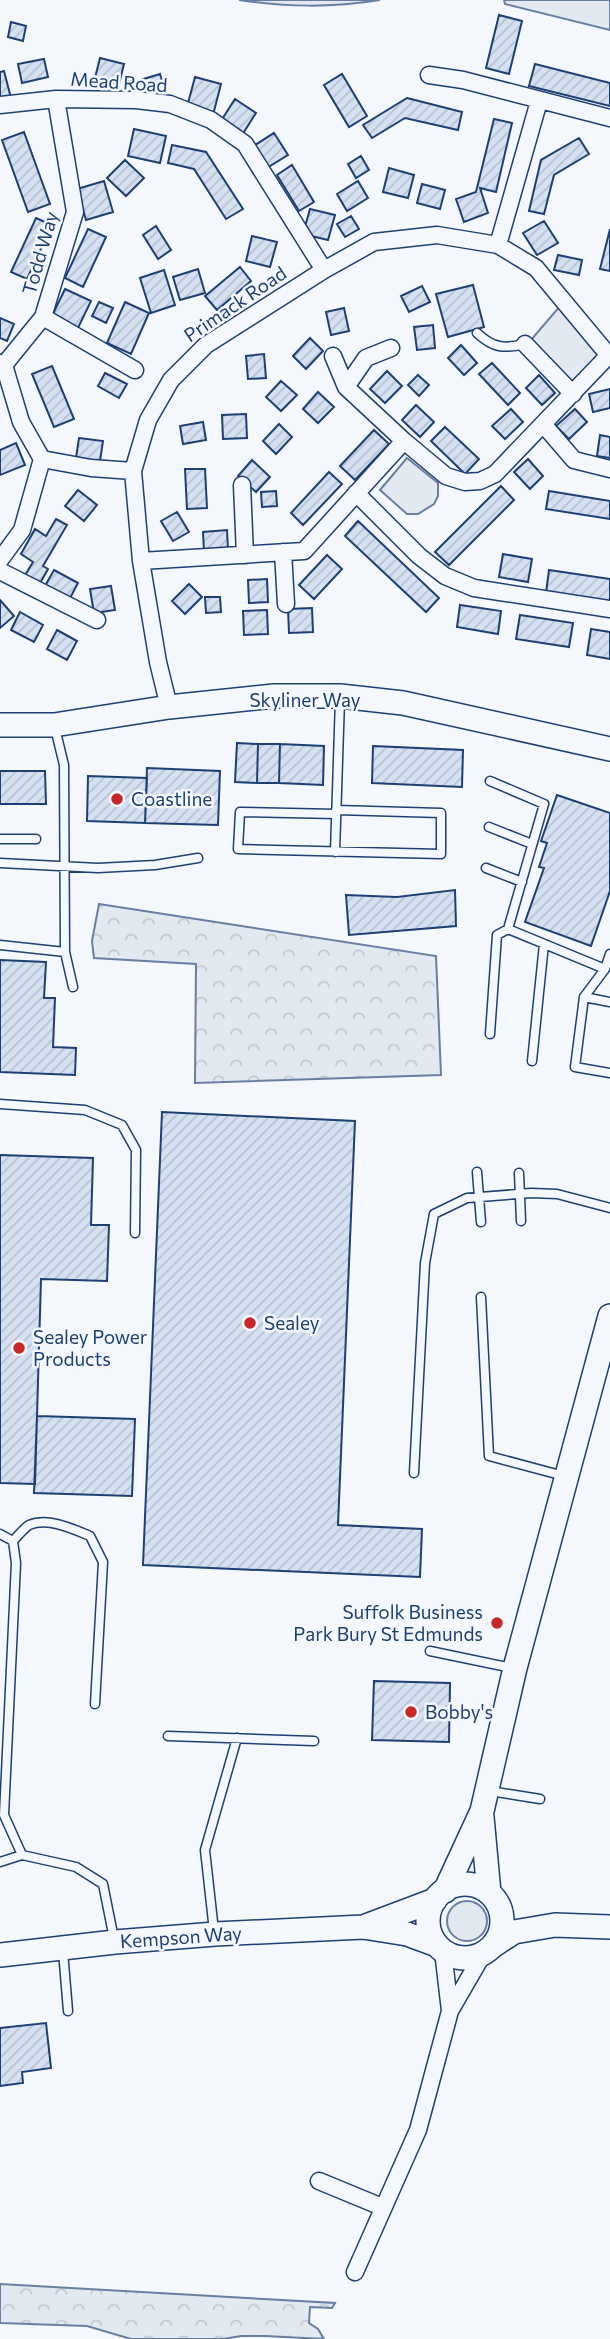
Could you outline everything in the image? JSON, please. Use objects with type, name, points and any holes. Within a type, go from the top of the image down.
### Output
[{"type":"street","points":[[429,75],[463,80],[610,118]]},
{"type":"street","name":"Mead Road","points":[[0,105],[56,99],[136,100],[170,104],[211,120],[245,144],[324,270]]},
{"type":"street","name":"Todd Way","points":[[2,364],[43,317],[75,212],[56,99]]},
{"type":"street","points":[[498,245],[540,101]]},
{"type":"street","name":"Primack Road","points":[[169,707],[158,662],[141,561],[133,471],[148,421],[171,380],[206,345],[324,270],[374,242],[437,235],[498,245],[536,268],[609,357]]},
{"type":"street","points":[[43,317],[135,370]]},
{"type":"street","points":[[525,344],[573,394]]},
{"type":"street","points":[[346,387],[366,358],[391,348]]},
{"type":"street","points":[[332,356],[346,387],[446,476],[465,482],[480,481],[495,474],[609,357]]},
{"type":"street","points":[[0,560],[22,530],[43,459],[21,422],[2,364]]},
{"type":"street","points":[[543,424],[574,460],[610,470]]},
{"type":"street","points":[[141,561],[304,551],[404,441]]},
{"type":"street","points":[[43,459],[91,468],[133,471]]},
{"type":"street","points":[[242,485],[245,555]]},
{"type":"street","points":[[356,494],[419,556],[445,576],[474,588],[610,608]]},
{"type":"street","points":[[283,552],[286,604]]},
{"type":"street","points":[[0,571],[97,620]]},
{"type":"street","name":"Skyliner Way","points":[[0,725],[54,725],[169,707],[274,696],[340,696],[403,703],[609,748]]},
{"type":"street","points":[[355,2273],[418,2130],[450,2011],[502,1924],[493,1898],[482,1838],[485,1801],[515,1668],[610,1317]]},
{"type":"street","points":[[450,2011],[440,1948],[428,1923],[430,1911],[485,1801]]},
{"type":"street","points":[[440,1895],[467,1884],[479,1887],[521,1917],[555,1925],[610,1927]]},
{"type":"street","name":"Kempson Way","points":[[363,1927],[440,1895]]},
{"type":"street","points":[[440,1948],[463,1958],[489,1949],[514,1932],[555,1925]]},
{"type":"street","name":"Kempson Way","points":[[0,1955],[215,1934],[363,1927],[407,1934],[440,1948]]},
{"type":"street","points":[[319,2181],[382,2207]]},
{"type":"lane","points":[[477,333],[497,348],[525,344]]},
{"type":"lane","points":[[335,852],[340,696]]},
{"type":"lane","points":[[54,725],[64,765],[65,952],[73,987]]},
{"type":"lane","points":[[490,781],[544,804],[508,929],[497,935],[490,1034]]},
{"type":"lane","points":[[240,812],[441,813],[441,854],[335,852],[238,849],[240,812]]},
{"type":"lane","points":[[489,827],[533,844]]},
{"type":"lane","points":[[0,839],[36,839]]},
{"type":"lane","points":[[0,863],[98,868],[155,865],[198,858]]},
{"type":"lane","points":[[486,868],[522,882]]},
{"type":"lane","points":[[508,929],[605,969]]},
{"type":"lane","points":[[532,1061],[544,944]]},
{"type":"lane","points":[[0,945],[65,952]]},
{"type":"lane","points":[[610,954],[605,969],[584,997],[575,1067],[610,1073]]},
{"type":"lane","points":[[584,997],[610,1002]]},
{"type":"lane","points":[[0,1104],[85,1110],[122,1125],[136,1150],[135,1233]]},
{"type":"lane","points":[[477,1172],[481,1222]]},
{"type":"lane","points":[[519,1172],[522,1221]]},
{"type":"lane","points":[[414,1473],[425,1264],[433,1214],[467,1198],[520,1194],[557,1194],[610,1208]]},
{"type":"lane","points":[[481,1297],[489,1456],[567,1476]]},
{"type":"lane","points":[[13,1541],[28,1525],[43,1523],[64,1525],[90,1536],[103,1562],[95,1704]]},
{"type":"lane","points":[[0,1534],[13,1541]]},
{"type":"lane","points":[[13,1541],[16,1563],[4,1815],[22,1855]]},
{"type":"lane","points":[[430,1651],[515,1668]]},
{"type":"lane","points":[[168,1736],[314,1741]]},
{"type":"lane","points":[[215,1934],[205,1850],[236,1738]]},
{"type":"lane","points":[[485,1801],[540,1799]]},
{"type":"lane","points":[[0,1863],[22,1855],[76,1867],[103,1884],[115,1942]]},
{"type":"lane","points":[[63,1948],[68,2011]]},
{"type":"green space","points":[[239,0],[380,0],[309,6]]},
{"type":"green space","points":[[504,0],[610,0],[610,30],[505,4]]},
{"type":"green space","points":[[560,306],[601,356],[572,382],[531,340]]},
{"type":"green space","points":[[407,458],[438,483],[438,496],[434,504],[418,514],[407,514],[380,490]]},
{"type":"green space","points":[[99,904],[436,956],[441,1075],[195,1083],[196,964],[94,958],[92,941]]},
{"type":"green space","points":[[467,1901],[481,1907],[487,1921],[481,1935],[467,1941],[453,1935],[447,1921],[453,1907]]},
{"type":"green space","points":[[0,2284],[335,2303],[332,2308],[310,2307],[309,2323],[318,2329],[324,2339],[241,2336],[223,2339],[131,2339],[87,2326],[0,2323]]},
{"type":"building","points":[[499,15],[522,21],[509,74],[486,68]]},
{"type":"building","points":[[11,22],[26,26],[23,41],[8,37]]},
{"type":"building","points":[[100,58],[124,64],[119,84],[95,78]]},
{"type":"building","points":[[44,59],[48,77],[22,83],[18,64]]},
{"type":"building","points":[[535,64],[610,83],[610,106],[529,86]]},
{"type":"building","points":[[4,71],[11,98],[0,102],[0,72]]},
{"type":"building","points":[[160,74],[166,93],[143,100],[137,81]]},
{"type":"building","points":[[342,74],[367,116],[349,127],[324,85]]},
{"type":"building","points":[[195,77],[221,84],[213,115],[187,107]]},
{"type":"building","points":[[407,98],[462,112],[458,130],[405,118],[372,138],[363,125]]},
{"type":"building","points":[[235,99],[256,113],[242,135],[221,121]]},
{"type":"building","points":[[494,119],[512,123],[496,192],[480,188],[488,213],[464,222],[456,199],[476,192]]},
{"type":"building","points":[[134,129],[166,136],[160,163],[128,156]]},
{"type":"building","points":[[24,132],[50,204],[28,212],[2,140]]},
{"type":"building","points":[[274,133],[288,155],[265,169],[252,147]]},
{"type":"building","points":[[579,138],[589,154],[554,175],[544,214],[529,211],[541,160]]},
{"type":"building","points":[[172,145],[206,152],[243,209],[226,219],[194,169],[168,163]]},
{"type":"building","points":[[361,156],[369,170],[356,178],[348,164]]},
{"type":"building","points":[[125,160],[144,178],[126,196],[107,178]]},
{"type":"building","points":[[292,165],[314,202],[299,211],[277,175]]},
{"type":"building","points":[[389,168],[414,175],[408,198],[383,192]]},
{"type":"building","points":[[104,181],[113,212],[86,220],[77,189]]},
{"type":"building","points":[[358,181],[368,198],[347,211],[337,194]]},
{"type":"building","points":[[422,184],[445,190],[440,209],[417,203]]},
{"type":"building","points":[[310,209],[335,215],[328,240],[303,234]]},
{"type":"building","points":[[351,216],[359,229],[345,237],[337,224]]},
{"type":"building","points":[[36,218],[52,225],[27,279],[11,272]]},
{"type":"building","points":[[544,221],[558,243],[537,255],[523,233]]},
{"type":"building","points":[[156,226],[171,250],[158,259],[143,235]]},
{"type":"building","points":[[88,229],[106,237],[83,287],[65,278]]},
{"type":"building","points":[[610,229],[610,271],[600,269]]},
{"type":"building","points":[[252,236],[277,242],[270,267],[246,261]]},
{"type":"building","points":[[558,255],[582,260],[579,275],[554,270]]},
{"type":"building","points":[[240,267],[251,281],[217,310],[205,296]]},
{"type":"building","points":[[198,269],[205,293],[180,300],[173,277]]},
{"type":"building","points":[[164,270],[175,305],[151,313],[140,278]]},
{"type":"building","points":[[473,285],[484,327],[448,337],[436,294]]},
{"type":"building","points":[[422,286],[430,302],[409,312],[401,296]]},
{"type":"building","points":[[65,289],[91,301],[77,330],[51,318]]},
{"type":"building","points":[[99,302],[113,308],[106,323],[92,316]]},
{"type":"building","points":[[125,302],[149,313],[131,354],[107,343]]},
{"type":"building","points":[[344,308],[349,331],[331,335],[326,312]]},
{"type":"building","points":[[0,318],[14,324],[7,341],[0,338]]},
{"type":"building","points":[[433,325],[435,348],[417,350],[414,327]]},
{"type":"building","points":[[310,338],[323,351],[306,369],[293,356]]},
{"type":"building","points":[[461,345],[477,363],[464,375],[448,358]]},
{"type":"building","points":[[264,354],[266,378],[248,379],[246,356]]},
{"type":"building","points":[[492,363],[520,393],[508,405],[479,374]]},
{"type":"building","points":[[52,366],[74,419],[54,427],[32,374]]},
{"type":"building","points":[[387,371],[402,386],[385,403],[370,389]]},
{"type":"building","points":[[105,373],[127,384],[119,398],[98,386]]},
{"type":"building","points":[[418,375],[429,385],[419,396],[408,385]]},
{"type":"building","points":[[539,375],[555,393],[542,405],[526,388]]},
{"type":"building","points":[[281,381],[297,395],[281,411],[266,397]]},
{"type":"building","points":[[610,389],[610,408],[593,412],[589,394]]},
{"type":"building","points":[[318,392],[334,407],[318,423],[303,409]]},
{"type":"building","points":[[416,405],[434,422],[420,437],[402,420]]},
{"type":"building","points":[[511,409],[523,422],[505,439],[492,426]]},
{"type":"building","points":[[575,409],[587,422],[569,439],[556,426]]},
{"type":"building","points":[[246,414],[247,438],[223,439],[222,415]]},
{"type":"building","points":[[203,422],[206,440],[183,444],[180,426]]},
{"type":"building","points":[[279,424],[292,437],[276,454],[263,441]]},
{"type":"building","points":[[445,427],[479,459],[465,474],[431,441]]},
{"type":"building","points":[[374,430],[389,444],[355,480],[340,466]]},
{"type":"building","points":[[600,435],[610,437],[610,458],[597,456]]},
{"type":"building","points":[[79,438],[103,441],[100,461],[76,458]]},
{"type":"building","points":[[16,443],[25,465],[0,475],[0,450]]},
{"type":"building","points":[[528,459],[543,476],[530,489],[514,472]]},
{"type":"building","points":[[252,460],[270,477],[256,492],[238,476]]},
{"type":"building","points":[[185,469],[205,469],[207,508],[187,509]]},
{"type":"building","points":[[329,472],[342,484],[303,525],[291,513]]},
{"type":"building","points":[[501,486],[514,500],[449,565],[435,552]]},
{"type":"building","points":[[78,490],[97,505],[84,521],[65,506]]},
{"type":"building","points":[[276,491],[277,506],[262,507],[261,492]]},
{"type":"building","points":[[549,491],[610,501],[610,519],[546,509]]},
{"type":"building","points":[[177,512],[189,532],[173,541],[161,521]]},
{"type":"building","points":[[56,519],[67,525],[43,566],[48,569],[39,585],[24,577],[33,562],[21,554],[35,529],[46,536]]},
{"type":"building","points":[[358,521],[439,598],[426,612],[345,536]]},
{"type":"building","points":[[227,530],[228,551],[204,552],[203,532]]},
{"type":"building","points":[[503,554],[532,559],[528,582],[499,577]]},
{"type":"building","points":[[327,555],[342,569],[314,599],[299,585]]},
{"type":"building","points":[[54,570],[78,583],[69,600],[45,586]]},
{"type":"building","points":[[549,570],[610,579],[610,603],[546,593]]},
{"type":"building","points":[[267,579],[268,602],[249,603],[248,580]]},
{"type":"building","points":[[189,584],[202,597],[185,614],[172,601]]},
{"type":"building","points":[[111,586],[115,610],[94,613],[90,589]]},
{"type":"building","points":[[205,597],[220,597],[221,612],[206,613]]},
{"type":"building","points":[[0,600],[14,616],[0,628]]},
{"type":"building","points":[[460,605],[501,611],[498,634],[457,627]]},
{"type":"building","points":[[312,608],[313,632],[289,633],[288,609]]},
{"type":"building","points":[[267,610],[268,634],[244,635],[243,611]]},
{"type":"building","points":[[20,612],[43,625],[34,642],[11,630]]},
{"type":"building","points":[[520,615],[573,623],[569,647],[516,639]]},
{"type":"building","points":[[591,629],[610,632],[610,659],[587,655]]},
{"type":"building","points":[[57,630],[77,641],[67,660],[47,649]]},
{"type":"building","points":[[237,743],[258,744],[257,783],[235,782]]},
{"type":"building","points":[[258,744],[280,744],[279,783],[257,783]]},
{"type":"building","points":[[280,744],[324,746],[323,785],[279,783]]},
{"type":"building","points":[[373,746],[463,750],[462,787],[372,783]]},
{"type":"building","points":[[147,768],[220,771],[218,825],[145,823]]},
{"type":"building","points":[[0,771],[45,771],[46,804],[0,804]]},
{"type":"building","name":"Coastline","points":[[88,776],[147,778],[145,823],[87,821]]},
{"type":"building","points":[[557,795],[610,813],[610,891],[591,946],[525,922],[544,868],[539,867],[547,843],[541,841]]},
{"type":"building","points":[[455,890],[456,926],[349,935],[346,895],[397,897]]},
{"type":"building","points":[[0,960],[46,962],[44,998],[55,998],[53,1047],[76,1048],[75,1075],[0,1072]]},
{"type":"building","name":"Sealey","points":[[162,1112],[355,1121],[338,1525],[422,1529],[420,1577],[143,1565]]},
{"type":"building","name":"Sealey Power Products","points":[[0,1155],[93,1158],[91,1225],[109,1225],[107,1281],[41,1279],[35,1484],[0,1483]]},
{"type":"building","points":[[37,1416],[135,1419],[132,1496],[34,1493]]},
{"type":"building","name":"Bobby's","points":[[374,1681],[450,1683],[449,1742],[372,1740]]},
{"type":"building","points":[[46,2023],[51,2068],[22,2072],[23,2083],[0,2086],[0,2028]]},
{"type":"place","name":"Coastline","points":[[117,799]]},
{"type":"place","name":"Sealey","points":[[250,1323]]},
{"type":"place","name":"Sealey Power Products","points":[[19,1348]]},
{"type":"place","name":"Suffolk Business Park Bury St Edmunds","points":[[497,1623]]},
{"type":"place","name":"Bobby's","points":[[411,1712]]}]
